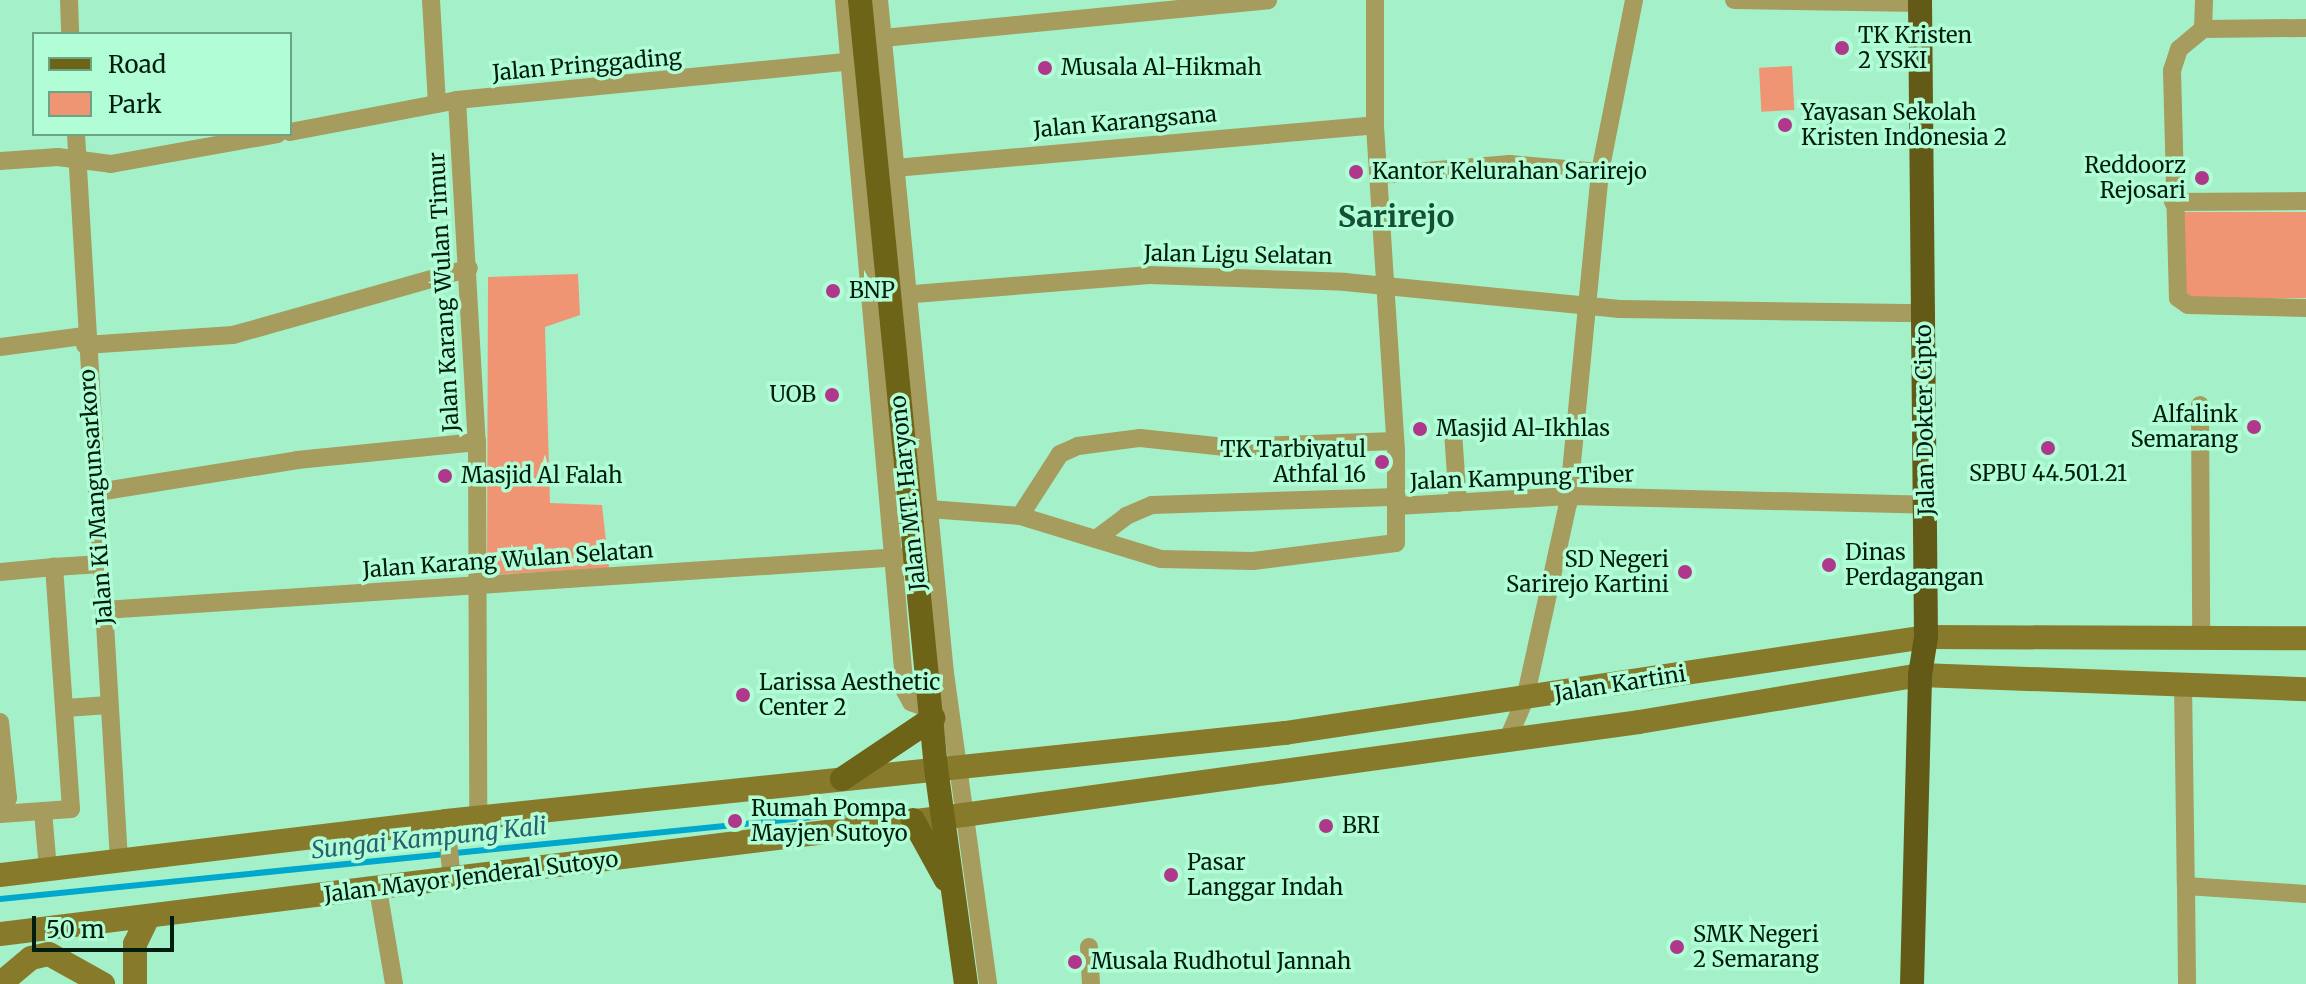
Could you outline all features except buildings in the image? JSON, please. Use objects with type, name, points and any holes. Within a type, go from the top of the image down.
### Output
[{"type":"highway","name":"Jalan Dokter Cipto","points":[[1912,984],[1920,675],[1926,637],[1920,1]]},
{"type":"main road","name":"Jalan MT. Haryono","points":[[860,0],[866,49],[864,111],[887,169],[920,509],[904,557],[933,714],[947,768],[953,816],[955,896],[976,976]]},
{"type":"main road","name":"Jalan Kartini","points":[[0,875],[119,860],[447,831],[478,818],[1285,733],[1926,637],[2201,634],[2306,638]]},
{"type":"main road","name":"Jalan Kartini","points":[[953,816],[1507,741],[1920,675],[2306,689]]},
{"type":"main road","points":[[842,779],[933,714]]},
{"type":"main road","name":"Jalan Mayor Jenderal Sutoyo","points":[[0,934],[378,889],[451,870],[953,816]]},
{"type":"main road","points":[[913,820],[955,896]]},
{"type":"main road","points":[[135,984],[135,944],[148,917]]},
{"type":"main road","points":[[0,984],[31,958],[49,954],[103,984]]},
{"type":"street","points":[[69,0],[70,32]]},
{"type":"street","points":[[431,0],[437,104]]},
{"type":"street","points":[[844,0],[866,49],[887,169]]},
{"type":"street","points":[[866,49],[879,0]]},
{"type":"street","name":"Jalan Pringgading","points":[[292,132],[457,100],[1268,0]]},
{"type":"street","points":[[1096,539],[1126,516],[1152,505],[1397,501],[1387,286],[1375,125],[1375,0]]},
{"type":"street","points":[[1507,741],[1525,699],[1569,496],[1595,306],[1600,172],[1634,0]]},
{"type":"street","points":[[1734,0],[1920,1]]},
{"type":"street","points":[[2203,29],[2204,0]]},
{"type":"street","points":[[2306,28],[2203,29],[2179,49],[2172,71],[2173,202],[2182,302],[2306,308]]},
{"type":"street","name":"Jalan Karang Wulan Timur","points":[[457,100],[477,442],[478,818]]},
{"type":"street","points":[[864,111],[904,557]]},
{"type":"street","name":"Jalan Karangsana","points":[[887,169],[1375,125]]},
{"type":"street","name":"Jalan Ki Mangunsarkoro","points":[[76,136],[78,340],[98,492],[119,860]]},
{"type":"street","points":[[0,161],[58,157],[77,162],[126,162],[266,136]]},
{"type":"street","points":[[1379,175],[1510,164],[1600,172]]},
{"type":"street","points":[[2173,202],[2306,201]]},
{"type":"street","points":[[0,347],[78,340],[220,338],[469,268]]},
{"type":"street","name":"Jalan Ligu Selatan","points":[[898,296],[1149,275],[1387,286],[1595,306],[1923,313]]},
{"type":"street","points":[[2200,405],[2201,634]]},
{"type":"street","points":[[1453,432],[1458,503]]},
{"type":"street","name":"Jalan Kampung Tiber","points":[[1020,516],[1060,454],[1078,446],[1140,438],[1226,447],[1395,441]]},
{"type":"street","points":[[98,492],[297,460],[477,442]]},
{"type":"street","name":"Jalan Kampung Tiber","points":[[920,509],[1020,516],[1161,559],[1253,561],[1393,545],[1397,501],[1458,503],[1569,496],[1927,505]]},
{"type":"street","points":[[920,509],[947,768]]},
{"type":"street","name":"Jalan Karang Wulan Selatan","points":[[104,610],[476,588],[904,557]]},
{"type":"street","points":[[0,572],[101,564]]},
{"type":"street","points":[[0,814],[72,805],[54,567]]},
{"type":"street","points":[[2183,683],[2187,984]]},
{"type":"street","points":[[65,708],[109,705]]},
{"type":"street","points":[[0,722],[8,798],[0,814]]},
{"type":"street","points":[[43,811],[48,869]]},
{"type":"street","points":[[953,816],[976,868],[976,976]]},
{"type":"street","points":[[447,831],[451,870]]},
{"type":"street","points":[[2186,886],[2306,894]]},
{"type":"street","points":[[378,889],[394,984]]},
{"type":"street","points":[[1089,947],[1091,984]]},
{"type":"green space","points":[[1792,66],[1794,110],[1761,112],[1759,68]]},
{"type":"green space","points":[[2182,212],[2306,212],[2306,298],[2182,298]]},
{"type":"green space","points":[[578,274],[580,315],[545,327],[550,503],[602,505],[609,568],[487,575],[488,277]]},
{"type":"waterway","name":"Sungai Kampung Kali","points":[[0,899],[862,812]]},
{"type":"place","name":"TK Kristen 2 YSKI","points":[[1842,48]]},
{"type":"place","name":"Musala Al-Hikmah","points":[[1045,68]]},
{"type":"place","name":"Yayasan Sekolah Kristen Indonesia 2","points":[[1785,125]]},
{"type":"place","name":"Kantor Kelurahan Sarirejo","points":[[1356,172]]},
{"type":"place","name":"Reddoorz Rejosari","points":[[2202,178]]},
{"type":"place","name":"BNP","points":[[833,291]]},
{"type":"place","name":"UOB","points":[[832,395]]},
{"type":"place","name":"Alfalink Semarang","points":[[2254,427]]},
{"type":"place","name":"Masjid Al-Ikhlas","points":[[1420,429]]},
{"type":"place","name":"SPBU 44.501.21","points":[[2048,448]]},
{"type":"place","name":"TK Tarbiyatul Athfal 16","points":[[1382,462]]},
{"type":"place","name":"Masjid Al Falah","points":[[445,476]]},
{"type":"place","name":"Dinas Perdagangan","points":[[1829,565]]},
{"type":"place","name":"SD Negeri Sarirejo Kartini","points":[[1685,572]]},
{"type":"place","name":"Larissa Aesthetic Center 2","points":[[743,695]]},
{"type":"place","name":"Rumah Pompa Mayjen Sutoyo","points":[[735,821]]},
{"type":"place","name":"BRI","points":[[1326,826]]},
{"type":"place","name":"Pasar Langgar Indah","points":[[1171,875]]},
{"type":"place","name":"SMK Negeri 2 Semarang","points":[[1677,947]]},
{"type":"place","name":"Musala Rudhotul Jannah","points":[[1075,962]]},
{"type":"district","name":"Sarirejo","points":[[1396,216]]}]
